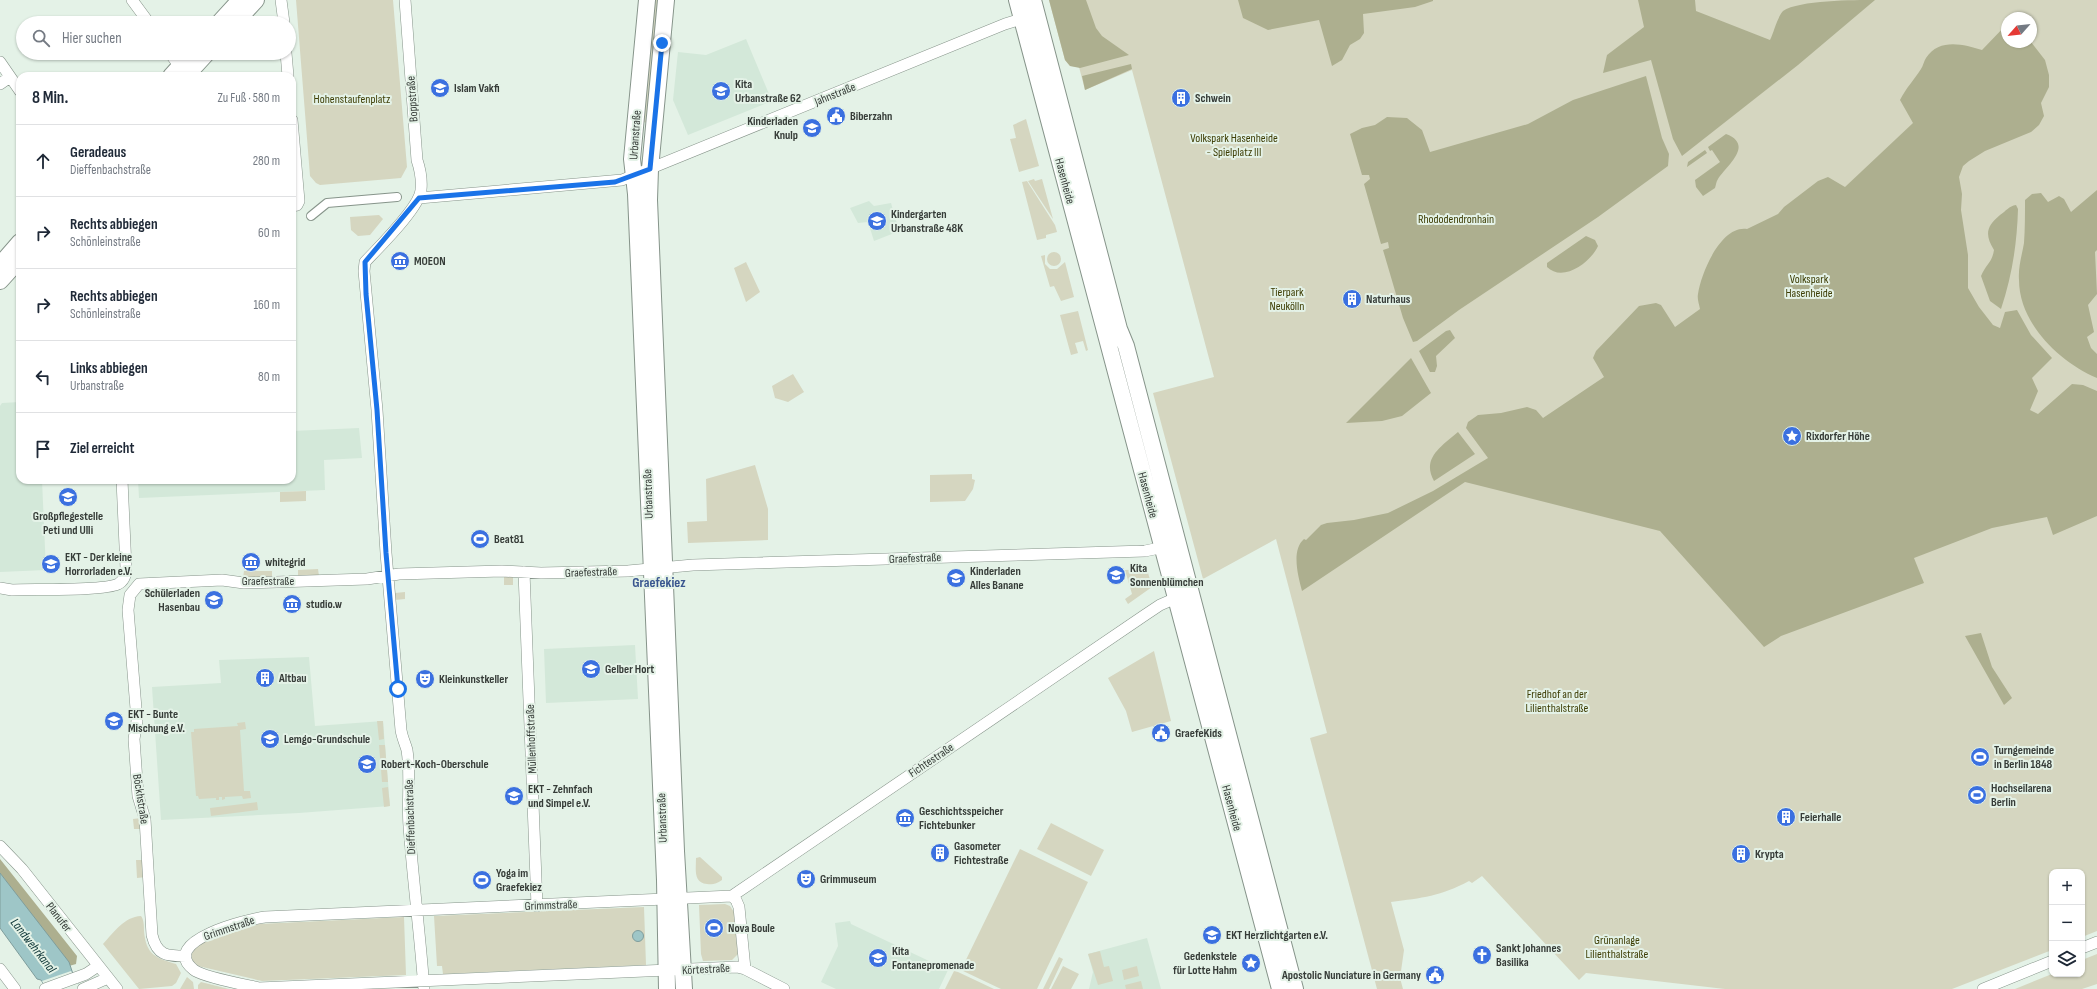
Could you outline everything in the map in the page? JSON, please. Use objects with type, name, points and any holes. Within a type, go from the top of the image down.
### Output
[{"type":"main road","points":[[225,16],[240,0]]},
{"type":"main road","points":[[241,16],[256,0]]},
{"type":"main road","name":"Urbanstraße","points":[[647,0],[632,159],[658,568]]},
{"type":"main road","name":"Urbanstraße","points":[[666,0],[650,169],[649,200],[658,568],[672,899],[683,970],[684,989]]},
{"type":"main road","name":"Hasenheide","points":[[1017,0],[1031,11],[1165,493],[1176,598],[1280,989]]},
{"type":"main road","name":"Hasenheide","points":[[1031,11],[1149,497],[1170,546],[1295,989]]},
{"type":"main road","points":[[180,72],[187,60]]},
{"type":"main road","points":[[180,72],[197,60]]},
{"type":"main road","points":[[635,128],[654,130]]},
{"type":"main road","points":[[0,265],[16,247]]},
{"type":"main road","points":[[0,281],[16,263]]},
{"type":"main road","points":[[1149,497],[1165,493]]},
{"type":"main road","name":"Urbanstraße","points":[[667,989],[672,899]]},
{"type":"street","points":[[132,0],[144,16]]},
{"type":"street","points":[[281,0],[283,16]]},
{"type":"street","name":"Boppstraße","points":[[404,0],[417,160],[420,170],[421,190],[419,198]]},
{"type":"street","name":"Jahnstraße","points":[[419,198],[615,182],[634,176],[1031,11]]},
{"type":"street","points":[[173,60],[179,72]]},
{"type":"street","points":[[287,60],[288,72]]},
{"type":"street","points":[[0,62],[16,85]]},
{"type":"street","points":[[0,84],[10,77]]},
{"type":"street","points":[[296,166],[299,201],[296,204]]},
{"type":"street","points":[[311,216],[327,203],[397,197]]},
{"type":"street","name":"Dieffenbachstraße","points":[[419,198],[365,262],[364,271],[377,410],[388,576],[402,736],[406,750],[409,785],[407,808],[413,886],[417,910],[424,985]]},
{"type":"street","points":[[0,588],[12,590],[112,586],[120,583],[126,574],[122,484]]},
{"type":"street","name":"Graefestraße","points":[[130,595],[135,587],[144,582],[222,580],[244,583],[367,579],[399,574],[512,570],[541,573],[694,565],[1145,551],[1170,546]]},
{"type":"street","name":"Müllenhoffstraße","points":[[524,572],[537,906]]},
{"type":"street","name":"Böckhstraße","points":[[130,595],[128,610],[137,717],[134,739],[138,796],[145,819],[152,935],[156,948],[161,952],[170,955],[186,956]]},
{"type":"street","name":"Fichtestraße","points":[[732,896],[1122,630],[1160,605],[1176,598]]},
{"type":"street","name":"Planufer","points":[[0,846],[22,869],[117,989]]},
{"type":"street","points":[[672,899],[732,896]]},
{"type":"street","name":"Körtestraße","points":[[732,896],[736,900],[739,907],[745,969]]},
{"type":"street","name":"Grimmstraße","points":[[186,956],[188,947],[196,939],[256,918],[672,899]]},
{"type":"street","points":[[2085,947],[2097,942]]},
{"type":"street","points":[[186,956],[189,964],[198,972],[259,988],[424,985],[667,970]]},
{"type":"street","points":[[1983,989],[2049,962]]},
{"type":"street","points":[[46,989],[75,978],[98,966]]},
{"type":"street","name":"Körtestraße","points":[[667,970],[736,967],[745,969],[784,989]]},
{"type":"street","points":[[0,969],[15,989]]},
{"type":"street","points":[[83,989],[108,978]]},
{"type":"shaded area","name":"Kita Urbanstraße 62","points":[[746,39],[772,101],[688,135],[673,100],[678,52],[706,55]]},
{"type":"shaded area","name":"Kindergarten Urbanstraße 48K","points":[[869,201],[874,206],[891,203],[896,221],[902,230],[874,241],[868,222],[858,223],[850,208]]},
{"type":"shaded area","points":[[16,402],[16,484],[42,484],[46,570],[0,572],[0,406],[2,403]]},
{"type":"shaded area","points":[[359,428],[362,458],[324,460],[325,490],[139,498],[138,484],[296,484],[296,431]]},
{"type":"shaded area","name":"Gelber Hort","points":[[635,645],[638,699],[546,703],[544,649]]},
{"type":"shaded area","name":"Lemgo-Grundschule","points":[[309,657],[315,726],[383,721],[390,806],[299,813],[161,820],[152,687],[221,683],[219,660]]},
{"type":"shaded area","name":"Kita Fontanepromenade","points":[[850,921],[851,924],[948,970],[939,989],[836,989],[821,982],[838,946],[835,923]]},
{"type":"shaded area","points":[[1147,938],[1161,989],[1089,989],[1093,972],[1088,954]]},
{"type":"green space","name":"Hohenstaufenplatz","points":[[296,0],[393,0],[407,167],[401,178],[320,185],[310,176]]},
{"type":"green space","points":[[653,0],[662,0],[648,123],[643,122]]},
{"type":"green space","name":"Volkspark Hasenheide","points":[[1049,0],[2097,0],[2097,931],[2085,936],[2085,869],[2049,869],[2049,951],[1952,989],[1725,989],[1586,973],[1579,980],[1482,876],[1472,883],[1469,881],[1440,893],[1422,898],[1391,902],[1404,950],[1400,978],[1403,989],[1377,989],[1310,738],[1327,733],[1276,539],[1203,579],[1153,393],[1214,377],[1132,70],[1085,90],[1079,67],[1070,66],[1065,60]]},
{"type":"green space","points":[[1049,0],[1086,0],[1096,28],[1102,36],[1129,55],[1080,68],[1070,66],[1065,60]]},
{"type":"green space","points":[[1238,0],[1433,1],[1415,7],[1363,14],[1364,33],[1360,39],[1350,45],[1342,60],[1332,66],[1319,20],[1268,30],[1243,18]]},
{"type":"green space","points":[[1638,0],[1695,0],[1696,11],[1770,40],[1781,14],[1783,11],[1791,7],[1827,1],[1875,0],[1798,65],[1682,156],[1673,139],[1651,60],[1603,73],[1607,55],[1644,27]]},
{"type":"green space","points":[[2001,30],[2001,48],[2036,48],[2045,60],[2049,75],[2049,87],[2041,103],[2044,116],[2039,125],[2031,132],[1985,151],[1963,166],[1959,177],[1962,194],[1961,210],[1968,255],[1968,288],[1979,307],[1993,325],[2000,328],[2005,312],[2017,310],[2031,335],[2052,358],[2032,378],[2038,391],[2030,410],[2038,414],[2072,384],[2083,385],[2097,391],[2097,516],[2053,535],[2047,517],[1992,528],[1914,558],[1924,583],[1781,636],[1764,647],[1660,531],[1465,482],[1302,591],[1297,564],[1298,550],[1304,539],[1306,540],[1321,525],[1388,513],[1433,491],[1488,458],[1466,428],[1468,422],[1478,415],[1501,413],[1527,407],[1536,410],[1543,418],[1604,377],[1593,358],[1596,351],[1639,306],[1656,303],[1661,305],[1675,327],[1700,309],[1698,296],[1703,274],[1714,252],[1721,242],[1729,235],[1738,230],[1747,229],[1778,214],[1784,207],[1818,181],[1828,177],[1845,187],[1913,123],[1900,100],[1931,52],[1938,47],[1952,44],[1982,50]]},
{"type":"green space","points":[[1131,64],[1132,69],[1085,90],[1082,76]]},
{"type":"green space","name":"Rhododendronhain","points":[[1646,76],[1662,138],[1669,154],[1668,166],[1598,217],[1459,310],[1417,341],[1413,342],[1403,318],[1383,250],[1389,248],[1388,242],[1381,244],[1364,184],[1370,179],[1369,175],[1362,175],[1350,134],[1362,128],[1375,125],[1387,117],[1407,118],[1422,130],[1430,152],[1528,124],[1573,100]]},
{"type":"green space","points":[[1026,119],[1039,166],[1019,172],[1010,139],[1016,138],[1013,125]]},
{"type":"green space","points":[[1726,134],[1734,139],[1738,144],[1736,156],[1716,182],[1715,188],[1703,196],[1696,187],[1695,180],[1720,162],[1712,150],[1710,151],[1708,147]]},
{"type":"green space","points":[[1705,150],[1707,153],[1687,167],[1688,162]]},
{"type":"green space","points":[[1034,179],[1035,181],[1042,179],[1053,219],[1028,181]]},
{"type":"green space","points":[[1027,181],[1055,225],[1057,232],[1046,235],[1046,238],[1037,240],[1022,182]]},
{"type":"green space","points":[[2097,190],[2097,250],[2095,252],[2097,294],[2088,305],[2094,332],[2087,337],[2091,348],[2097,354],[2097,378],[2069,362],[2044,339],[2034,326],[2026,311],[2021,296],[2019,275],[2024,243],[2025,200],[2032,194],[2041,193],[2048,202],[2059,196],[2064,199],[2071,212]]},
{"type":"green space","points":[[2016,205],[2018,209],[2015,247],[2011,272],[2001,309],[1990,301],[1981,276],[1992,258],[1994,250],[1989,239],[1988,231],[1992,223],[2000,215]]},
{"type":"green space","points":[[379,215],[383,219],[370,235],[358,236],[351,230],[350,217]]},
{"type":"green space","points":[[1586,236],[1595,240],[1598,246],[1583,264],[1568,272],[1561,273],[1553,271],[1547,267],[1547,263]]},
{"type":"green space","points":[[1051,252],[1057,252],[1061,256],[1061,262],[1057,266],[1051,266],[1047,262],[1047,256]]},
{"type":"green space","points":[[1045,255],[1045,264],[1050,269],[1057,269],[1065,262],[1074,297],[1061,301],[1054,286],[1050,287],[1041,256]]},
{"type":"green space","points":[[746,262],[760,292],[746,302],[734,268]]},
{"type":"green space","points":[[1078,311],[1088,350],[1086,351],[1083,341],[1075,343],[1078,353],[1071,355],[1060,315]]},
{"type":"green space","points":[[1450,330],[1455,338],[1436,356],[1437,366],[1435,372],[1430,372],[1419,351],[1446,331]]},
{"type":"green space","points":[[1411,358],[1431,393],[1402,416],[1382,421],[1346,423]]},
{"type":"green space","points":[[793,374],[804,392],[788,402],[775,398],[772,386]]},
{"type":"green space","points":[[1458,432],[1475,454],[1434,481],[1430,466],[1432,459],[1435,453]]},
{"type":"green space","points":[[755,465],[768,509],[768,540],[688,543],[687,522],[707,521],[706,479]]},
{"type":"green space","points":[[972,474],[972,479],[975,480],[973,489],[965,501],[930,502],[930,475]]},
{"type":"green space","points":[[306,491],[306,501],[280,502],[280,492]]},
{"type":"green space","points":[[318,569],[319,576],[298,576],[298,570]]},
{"type":"green space","points":[[1147,569],[1152,587],[1128,604],[1125,599],[1132,594],[1125,570]]},
{"type":"green space","points":[[244,571],[272,571],[272,577],[243,578]]},
{"type":"green space","points":[[504,576],[513,576],[513,585],[504,585]]},
{"type":"green space","points":[[405,592],[405,599],[395,600],[395,593]]},
{"type":"green space","points":[[1981,633],[1992,667],[2012,698],[2004,705],[1965,636]]},
{"type":"green space","points":[[1154,651],[1171,721],[1132,732],[1126,711],[1108,678]]},
{"type":"green space","points":[[377,721],[383,721],[384,739],[379,740]]},
{"type":"green space","points":[[245,722],[246,729],[240,730],[244,791],[250,791],[251,798],[243,799],[242,796],[225,797],[225,799],[222,800],[222,797],[219,797],[219,800],[216,800],[216,798],[199,799],[198,796],[196,796],[191,732],[194,732],[194,729],[238,726],[237,723]]},
{"type":"green space","points":[[379,745],[385,745],[388,782],[382,782]]},
{"type":"green space","points":[[388,787],[390,806],[384,807],[382,788]]},
{"type":"green space","points":[[257,802],[258,810],[211,816],[210,808]]},
{"type":"green space","points":[[141,818],[141,829],[134,829],[133,819]]},
{"type":"green space","points":[[1051,823],[1104,850],[1091,876],[1037,849]]},
{"type":"green space","points":[[1020,849],[1088,882],[1037,989],[1001,989],[961,970]]},
{"type":"green space","points":[[700,857],[722,877],[722,880],[711,884],[699,881],[696,875],[696,858]]},
{"type":"green space","points":[[0,859],[77,956],[76,964],[69,966],[0,873]]},
{"type":"green space","points":[[136,860],[143,860],[146,877],[137,878]]},
{"type":"green space","points":[[725,904],[730,906],[734,912],[738,954],[732,960],[703,961],[701,954],[699,905]]},
{"type":"green space","points":[[644,907],[646,965],[443,974],[442,966],[437,966],[434,916]]},
{"type":"green space","points":[[141,916],[144,923],[145,939],[150,950],[153,954],[163,960],[176,964],[181,973],[176,983],[172,986],[139,989],[103,944],[124,922]]},
{"type":"green space","points":[[404,917],[406,975],[262,981],[198,966],[192,961],[191,955],[198,944],[259,924]]},
{"type":"green space","points":[[1100,951],[1104,967],[1109,966],[1113,981],[1098,985],[1088,954]]},
{"type":"green space","points":[[2097,954],[2097,984],[2082,989],[2015,989],[2049,975],[2049,977],[2085,977],[2085,959]]},
{"type":"green space","points":[[1059,957],[1063,959],[1049,989],[1043,989]]},
{"type":"green space","points":[[1063,966],[1079,974],[1071,989],[1051,989]]},
{"type":"green space","points":[[1137,966],[1139,976],[1124,980],[1122,970]]},
{"type":"green space","points":[[954,971],[958,972],[994,989],[945,989]]},
{"type":"green space","points":[[187,977],[193,982],[194,989],[180,989]]},
{"type":"green space","points":[[1141,981],[1143,989],[1126,989],[1125,985]]},
{"type":"green space","points":[[201,982],[229,989],[198,989],[198,985]]},
{"type":"water","name":"Landwehrkanal","points":[[0,873],[69,962],[74,977],[82,989],[47,989],[41,980],[37,979],[0,928]]},
{"type":"water","points":[[638,930],[642,932],[644,936],[642,940],[638,942],[634,940],[632,936],[634,932]]},
{"type":"pier","points":[[71,971],[82,989],[47,989],[42,981]]},
{"type":"place","name":"Islam Vakfi","points":[[440,88]]},
{"type":"place","name":"Kita Urbanstraße 62","points":[[721,91]]},
{"type":"place","name":"Schwein","points":[[1181,98]]},
{"type":"place","name":"Biberzahn","points":[[836,116]]},
{"type":"place","name":"Kinderladen Knulp","points":[[812,128]]},
{"type":"place","name":"Kindergarten Urbanstraße 48K","points":[[877,221]]},
{"type":"place","name":"MOEON","points":[[400,261]]},
{"type":"place","name":"Naturhaus","points":[[1352,299]]},
{"type":"place","name":"Rixdorfer Höhe","points":[[1792,436]]},
{"type":"place","name":"Großpflegestelle Peti und Ulli","points":[[68,497]]},
{"type":"place","name":"Beat81","points":[[480,539]]},
{"type":"place","name":"whitegrid","points":[[251,562]]},
{"type":"place","name":"EKT - Der kleine Horrorladen e.V.","points":[[51,564]]},
{"type":"place","name":"Kita Sonnenblümchen","points":[[1116,575]]},
{"type":"place","name":"Kinderladen Alles Banane","points":[[956,578]]},
{"type":"place","name":"Schülerladen Hasenbau","points":[[214,600]]},
{"type":"place","name":"studio.w","points":[[292,604]]},
{"type":"place","name":"Gelber Hort","points":[[591,669]]},
{"type":"place","name":"Altbau","points":[[265,678]]},
{"type":"place","name":"Kleinkunstkeller","points":[[425,679]]},
{"type":"place","name":"EKT - Bunte Mischung e.V.","points":[[114,721]]},
{"type":"place","name":"GraefeKids","points":[[1161,733]]},
{"type":"place","name":"Lemgo-Grundschule","points":[[270,739]]},
{"type":"place","name":"Turngemeinde in Berlin 1848","points":[[1980,757]]},
{"type":"place","name":"Robert-Koch-Oberschule","points":[[367,764]]},
{"type":"place","name":"Hochseilarena Berlin","points":[[1977,795]]},
{"type":"place","name":"EKT - Zehnfach und Simpel e.V.","points":[[514,796]]},
{"type":"place","name":"Feierhalle","points":[[1786,817]]},
{"type":"place","name":"Geschichtsspeicher Fichtebunker","points":[[905,818]]},
{"type":"place","name":"Gasometer Fichtestraße","points":[[940,853]]},
{"type":"place","name":"Krypta","points":[[1741,854]]},
{"type":"place","name":"Grimmuseum","points":[[806,879]]},
{"type":"place","name":"Yoga im Graefekiez","points":[[482,880]]},
{"type":"place","name":"Nova Boule","points":[[714,928]]},
{"type":"place","name":"EKT Herzlichtgarten e.V.","points":[[1212,935]]},
{"type":"place","name":"Sankt Johannes Basilika","points":[[1482,955]]},
{"type":"place","name":"Kita Fontanepromenade","points":[[878,958]]},
{"type":"place","name":"Gedenkstele für Lotte Hahm","points":[[1251,963]]},
{"type":"place","name":"Apostolic Nunciature in Germany","points":[[1435,975]]},
{"type":"district","name":"Graefekiez","points":[[659,582]]},
{"type":"route","points":[[398,689],[386,553],[386,536],[377,430],[377,410],[364,271],[365,262],[407,215],[419,198],[615,182],[650,169],[662,43]]},
{"type":"park label","name":"Volkspark Hasenheide - Spielplatz III","points":[[1234,145]]},
{"type":"park label","name":"Tierpark Neukölln","points":[[1287,299]]},
{"type":"park label","name":"Friedhof an der Lilienthalstraße","points":[[1557,701]]},
{"type":"park label","name":"Grünanlage Lilienthalstraße","points":[[1617,947]]}]
